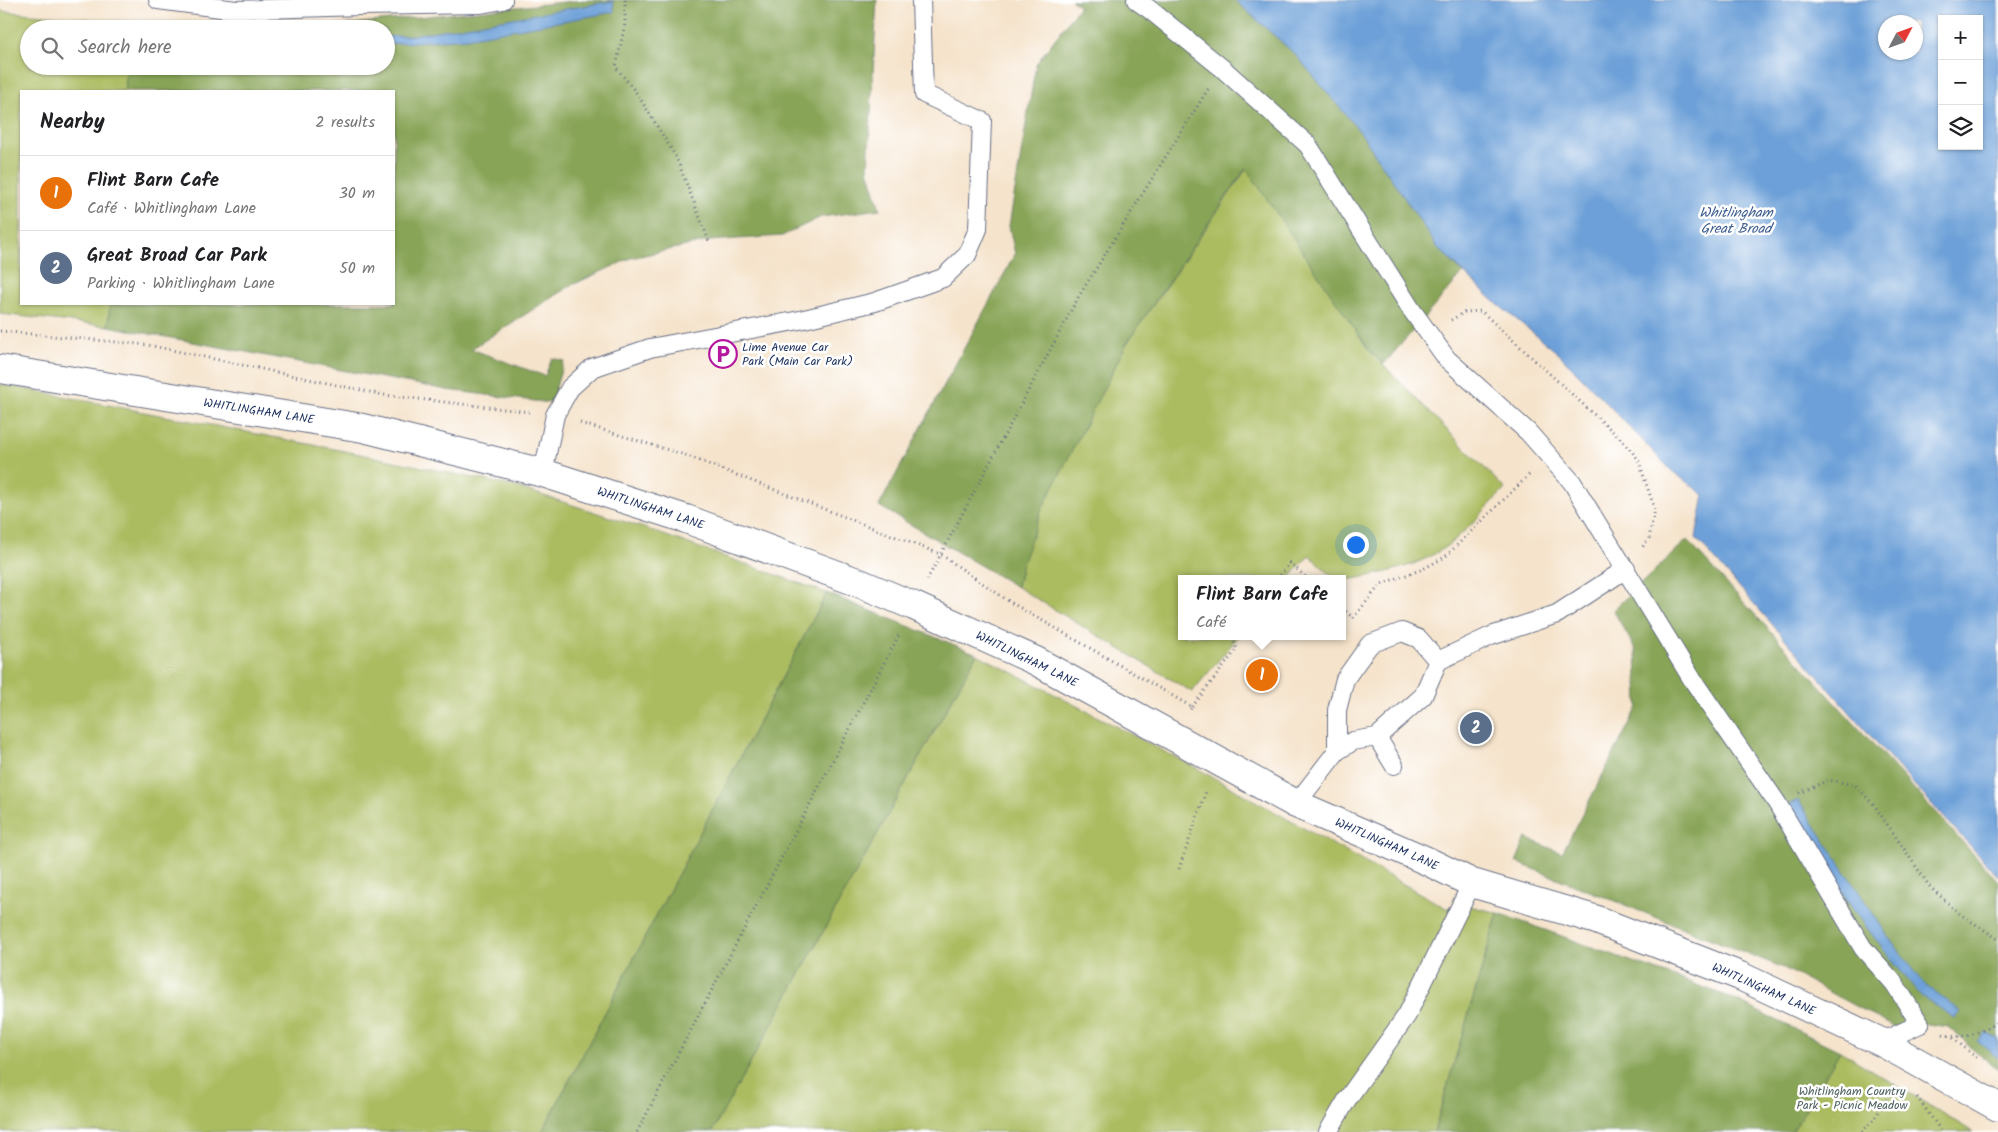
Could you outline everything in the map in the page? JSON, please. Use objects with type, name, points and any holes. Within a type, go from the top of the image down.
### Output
[{"type":"street","name":"WHITLINGHAM LANE","points":[[0,369],[363,428],[543,473],[686,519],[857,582],[1036,661],[1296,804],[1427,861],[1472,883],[1603,922],[1740,976],[1881,1042],[1998,1107]]},
{"type":"lane","points":[[158,0],[236,10],[481,4],[502,0]]},
{"type":"lane","points":[[543,473],[555,415],[570,388],[592,368],[650,348],[791,322],[875,302],[943,278],[967,256],[978,229],[980,212],[982,121],[924,94],[921,0]]},
{"type":"lane","points":[[1136,0],[1149,8],[1222,68],[1308,145],[1411,309],[1447,359],[1528,432],[1572,482],[1692,679],[1777,803],[1863,948],[1894,983],[1920,1024],[1881,1042]]},
{"type":"lane","points":[[1296,804],[1337,751],[1353,741],[1377,737],[1423,696],[1438,662],[1491,636],[1557,614],[1626,569]]},
{"type":"lane","points":[[1337,751],[1337,710],[1345,679],[1370,644],[1402,632],[1419,639],[1438,662]]},
{"type":"lane","points":[[1377,737],[1394,765]]},
{"type":"lane","points":[[1328,1132],[1348,1098],[1407,1015],[1472,883]]},
{"type":"path","points":[[625,0],[625,24],[616,67],[638,96],[676,157],[709,242]]},
{"type":"path","points":[[1428,332],[1465,312],[1481,311],[1620,439],[1638,459],[1655,510],[1649,538],[1626,569]]},
{"type":"path","points":[[1346,612],[1353,618],[1381,584],[1423,569],[1445,557],[1549,455]]},
{"type":"path","points":[[1280,575],[1290,563],[1304,575]]},
{"type":"path","points":[[1192,707],[1237,649],[1233,640]]},
{"type":"path","points":[[1179,869],[1217,760]]},
{"type":"path","points":[[1777,803],[1829,780],[1855,785],[1874,805],[1930,887],[1960,914],[1998,939]]},
{"type":"path","points":[[1920,1024],[1953,1038],[1987,1030],[1998,1021]]},
{"type":"path","points":[[1862,1132],[1899,1081]]},
{"type":"path","points":[[1914,1090],[1923,1107],[1942,1132]]},
{"type":"green space","points":[[584,0],[877,0],[868,169],[880,209],[821,217],[782,236],[709,241],[631,258],[570,286],[471,349],[545,376],[552,358],[564,361],[551,403],[447,390],[108,326],[110,305],[395,305],[395,90],[125,90],[126,75],[395,75],[395,20],[390,20]]},
{"type":"green space","points":[[1071,0],[1235,0],[1296,55],[1361,133],[1438,248],[1463,273],[1384,364],[1369,350],[1246,168],[1127,343],[1041,511],[1021,567],[1017,587],[879,506],[1015,254],[1009,226],[1036,64],[1080,6]]},
{"type":"green space","points":[[0,11],[98,20],[20,20],[20,75],[126,75],[125,90],[20,90],[20,305],[110,305],[108,326],[0,314]]},
{"type":"green space","points":[[1247,168],[1369,350],[1505,489],[1466,530],[1449,544],[1430,557],[1406,567],[1346,580],[1346,575],[1331,575],[1309,555],[1292,575],[1178,575],[1178,640],[1236,640],[1192,692],[1017,587],[1021,567],[1038,515],[1127,343]]},
{"type":"green space","points":[[0,384],[360,454],[513,486],[641,527],[827,593],[542,1132],[0,1132]]},
{"type":"green space","points":[[1687,540],[1998,881],[1998,1070],[1948,1027],[1908,1021],[1894,1027],[1784,968],[1516,862],[1526,838],[1562,853],[1638,707],[1636,650],[1613,610]]},
{"type":"green space","points":[[827,593],[977,654],[712,1132],[542,1132]]},
{"type":"green space","points":[[977,654],[1200,770],[1446,908],[1470,906],[1498,913],[1434,1132],[712,1132]]},
{"type":"green space","points":[[1498,913],[1727,996],[1840,1051],[1792,1132],[1434,1132]]},
{"type":"green space","name":"Whitlingham Country Park - Picnic Meadow","points":[[1840,1051],[1973,1132],[1792,1132]]},
{"type":"water","name":"Whitlingham Great Broad","points":[[1235,0],[1998,0],[1998,876],[1907,777],[1696,538],[1704,495],[1672,471],[1558,353],[1496,303],[1438,248],[1361,133],[1296,55]]},
{"type":"water","points":[[613,1],[614,12],[466,38],[395,43],[395,36],[414,35]]},
{"type":"water","points":[[1798,800],[1887,935],[1926,986],[1961,1012],[1955,1018],[1921,996],[1849,903],[1789,805]]},
{"type":"water","points":[[1986,1033],[1998,1039],[1998,1058],[1977,1041]]},
{"type":"place","name":"Lime Avenue Car Park (Main Car Park)","points":[[723,354]]},
{"type":"place","name":"Flint Barn Cafe","points":[[1262,675]]},
{"type":"place","name":"Great Broad Car Park","points":[[1476,728]]}]
